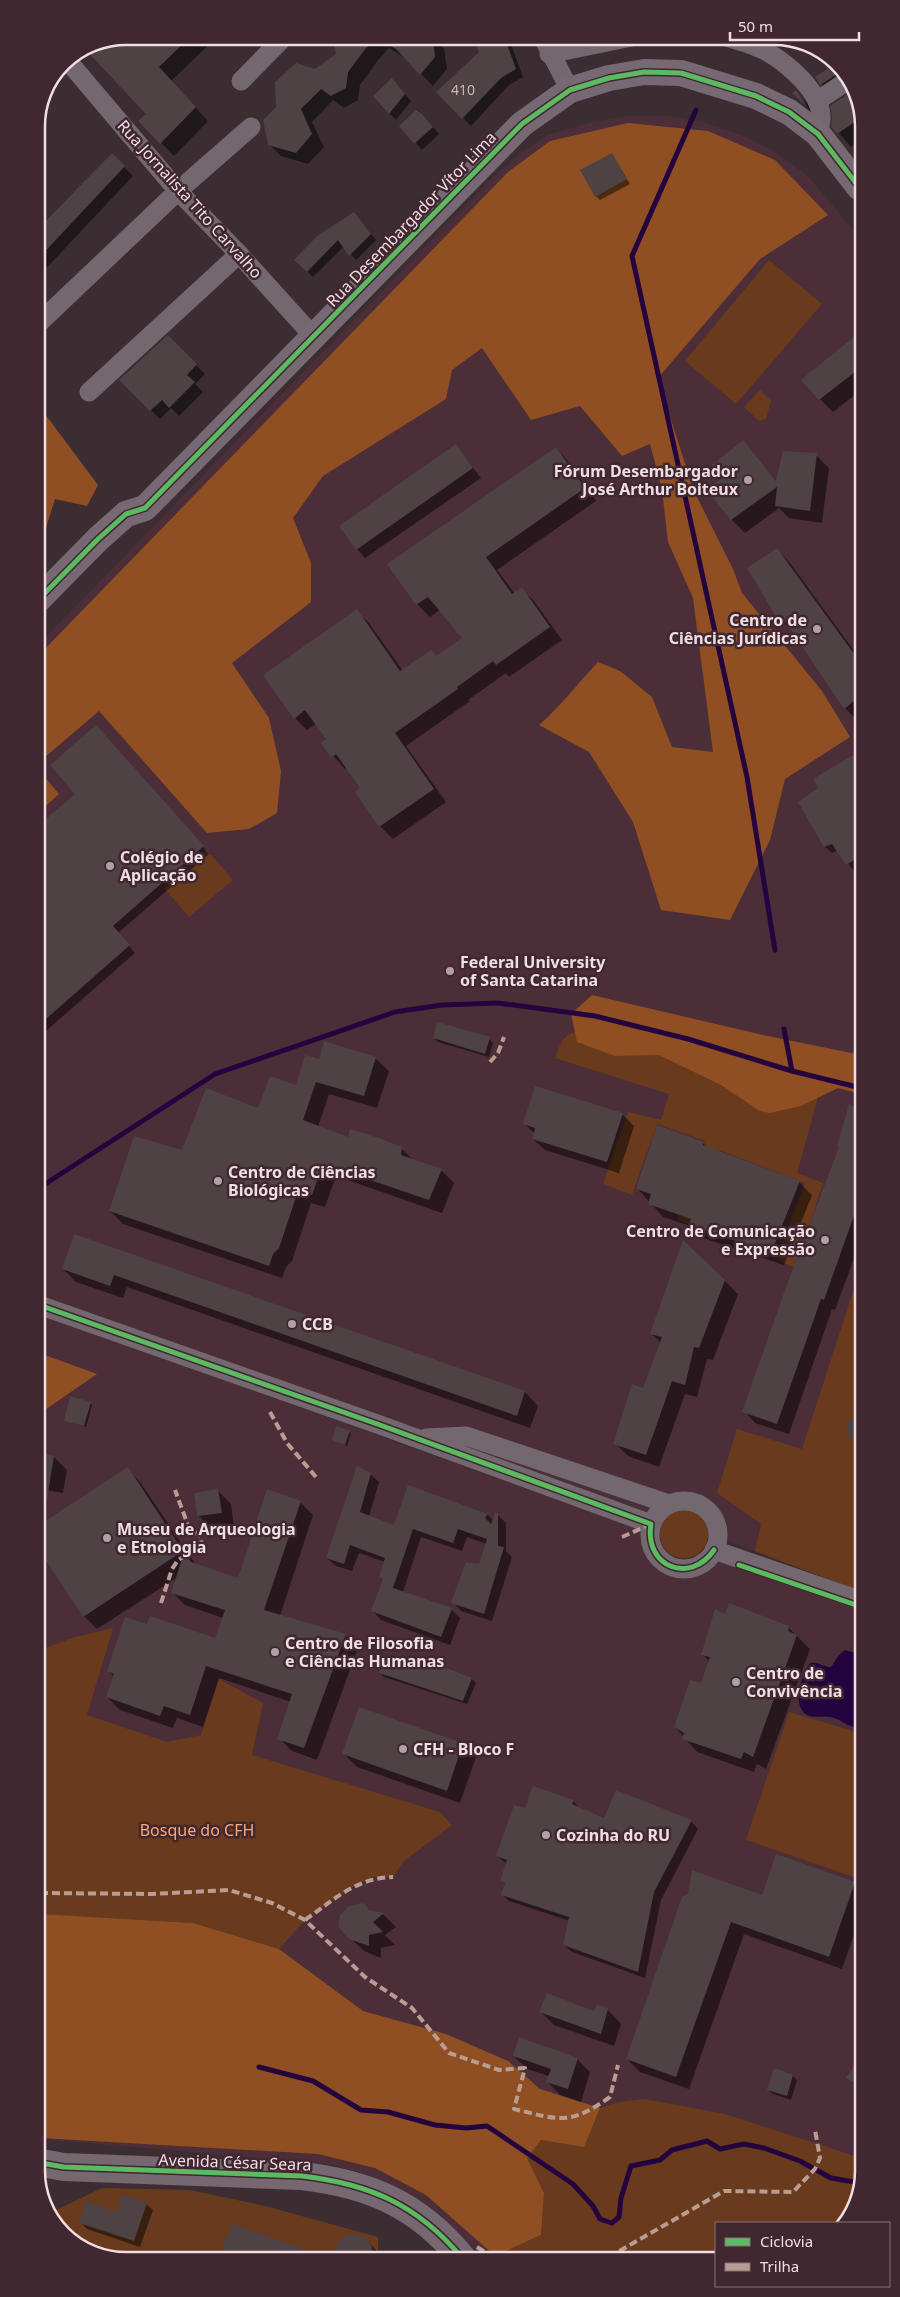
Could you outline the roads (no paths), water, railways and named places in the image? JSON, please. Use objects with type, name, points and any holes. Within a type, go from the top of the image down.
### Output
[{"type":"main road","name":"Rua Desembargador Vítor Lima","points":[[45,594],[126,514],[144,508],[522,124],[550,102],[570,90],[608,78],[644,72],[680,73],[756,96],[789,112],[818,134],[855,182]]},
{"type":"main road","name":"Avenida César Seara","points":[[45,2164],[64,2167],[302,2176],[333,2180],[361,2187],[391,2199],[413,2212],[444,2237],[457,2252]]},
{"type":"street","points":[[241,81],[276,45]]},
{"type":"street","points":[[546,45],[570,90]]},
{"type":"street","points":[[549,54],[592,45]]},
{"type":"street","points":[[753,45],[784,63],[803,81],[817,101],[822,116],[818,134]]},
{"type":"street","name":"Rua Jornalista Tito Carvalho","points":[[72,67],[178,191],[239,254],[314,337]]},
{"type":"street","points":[[817,101],[842,83]]},
{"type":"street","points":[[45,317],[178,191],[251,127]]},
{"type":"street","points":[[89,392],[239,254]]},
{"type":"street","points":[[45,1307],[418,1439],[651,1524]]},
{"type":"street","points":[[418,1439],[466,1436],[669,1504]]},
{"type":"street","points":[[685,1501],[704,1508],[712,1516],[717,1527],[718,1539],[714,1550],[700,1565],[680,1568],[670,1566],[655,1553],[650,1534],[651,1524],[658,1513],[669,1504],[685,1501]]},
{"type":"street","points":[[714,1550],[855,1599]]},
{"type":"waterway","points":[[696,110],[632,256],[747,777],[775,950]]},
{"type":"waterway","points":[[45,1184],[215,1074],[395,1012],[442,1005],[498,1003],[595,1016],[688,1039],[792,1071],[855,1087]]},
{"type":"waterway","points":[[784,1029],[792,1071]]},
{"type":"waterway","points":[[259,2067],[313,2081],[361,2110],[388,2112],[435,2125],[466,2128],[487,2126],[573,2184],[593,2206],[600,2219],[612,2223],[619,2217],[621,2198],[631,2166],[660,2160],[672,2150],[707,2141],[720,2149],[744,2144],[764,2148],[800,2161],[831,2178],[854,2182]]},
{"type":"place","name":"Fórum Desembargador José Arthur Boiteux","points":[[748,480]]},
{"type":"place","name":"Centro de Ciências Jurídicas","points":[[817,629]]},
{"type":"place","name":"Colégio de Aplicação","points":[[110,866]]},
{"type":"place","name":"Federal University of Santa Catarina","points":[[450,971]]},
{"type":"place","name":"Centro de Ciências Biológicas","points":[[218,1181]]},
{"type":"place","name":"Centro de Comunicação e Expressão","points":[[825,1240]]},
{"type":"place","name":"CCB","points":[[292,1324]]},
{"type":"place","name":"Museu de Arqueologia e Etnologia","points":[[107,1538]]},
{"type":"place","name":"Centro de Filosofia e Ciências Humanas","points":[[275,1652]]},
{"type":"place","name":"Centro de Convivência","points":[[736,1682]]},
{"type":"place","name":"CFH - Bloco F","points":[[403,1749]]},
{"type":"place","name":"Cozinha do RU","points":[[546,1835]]},
{"type":"park label","name":"Bosque do CFH","points":[[197,1830]]}]
